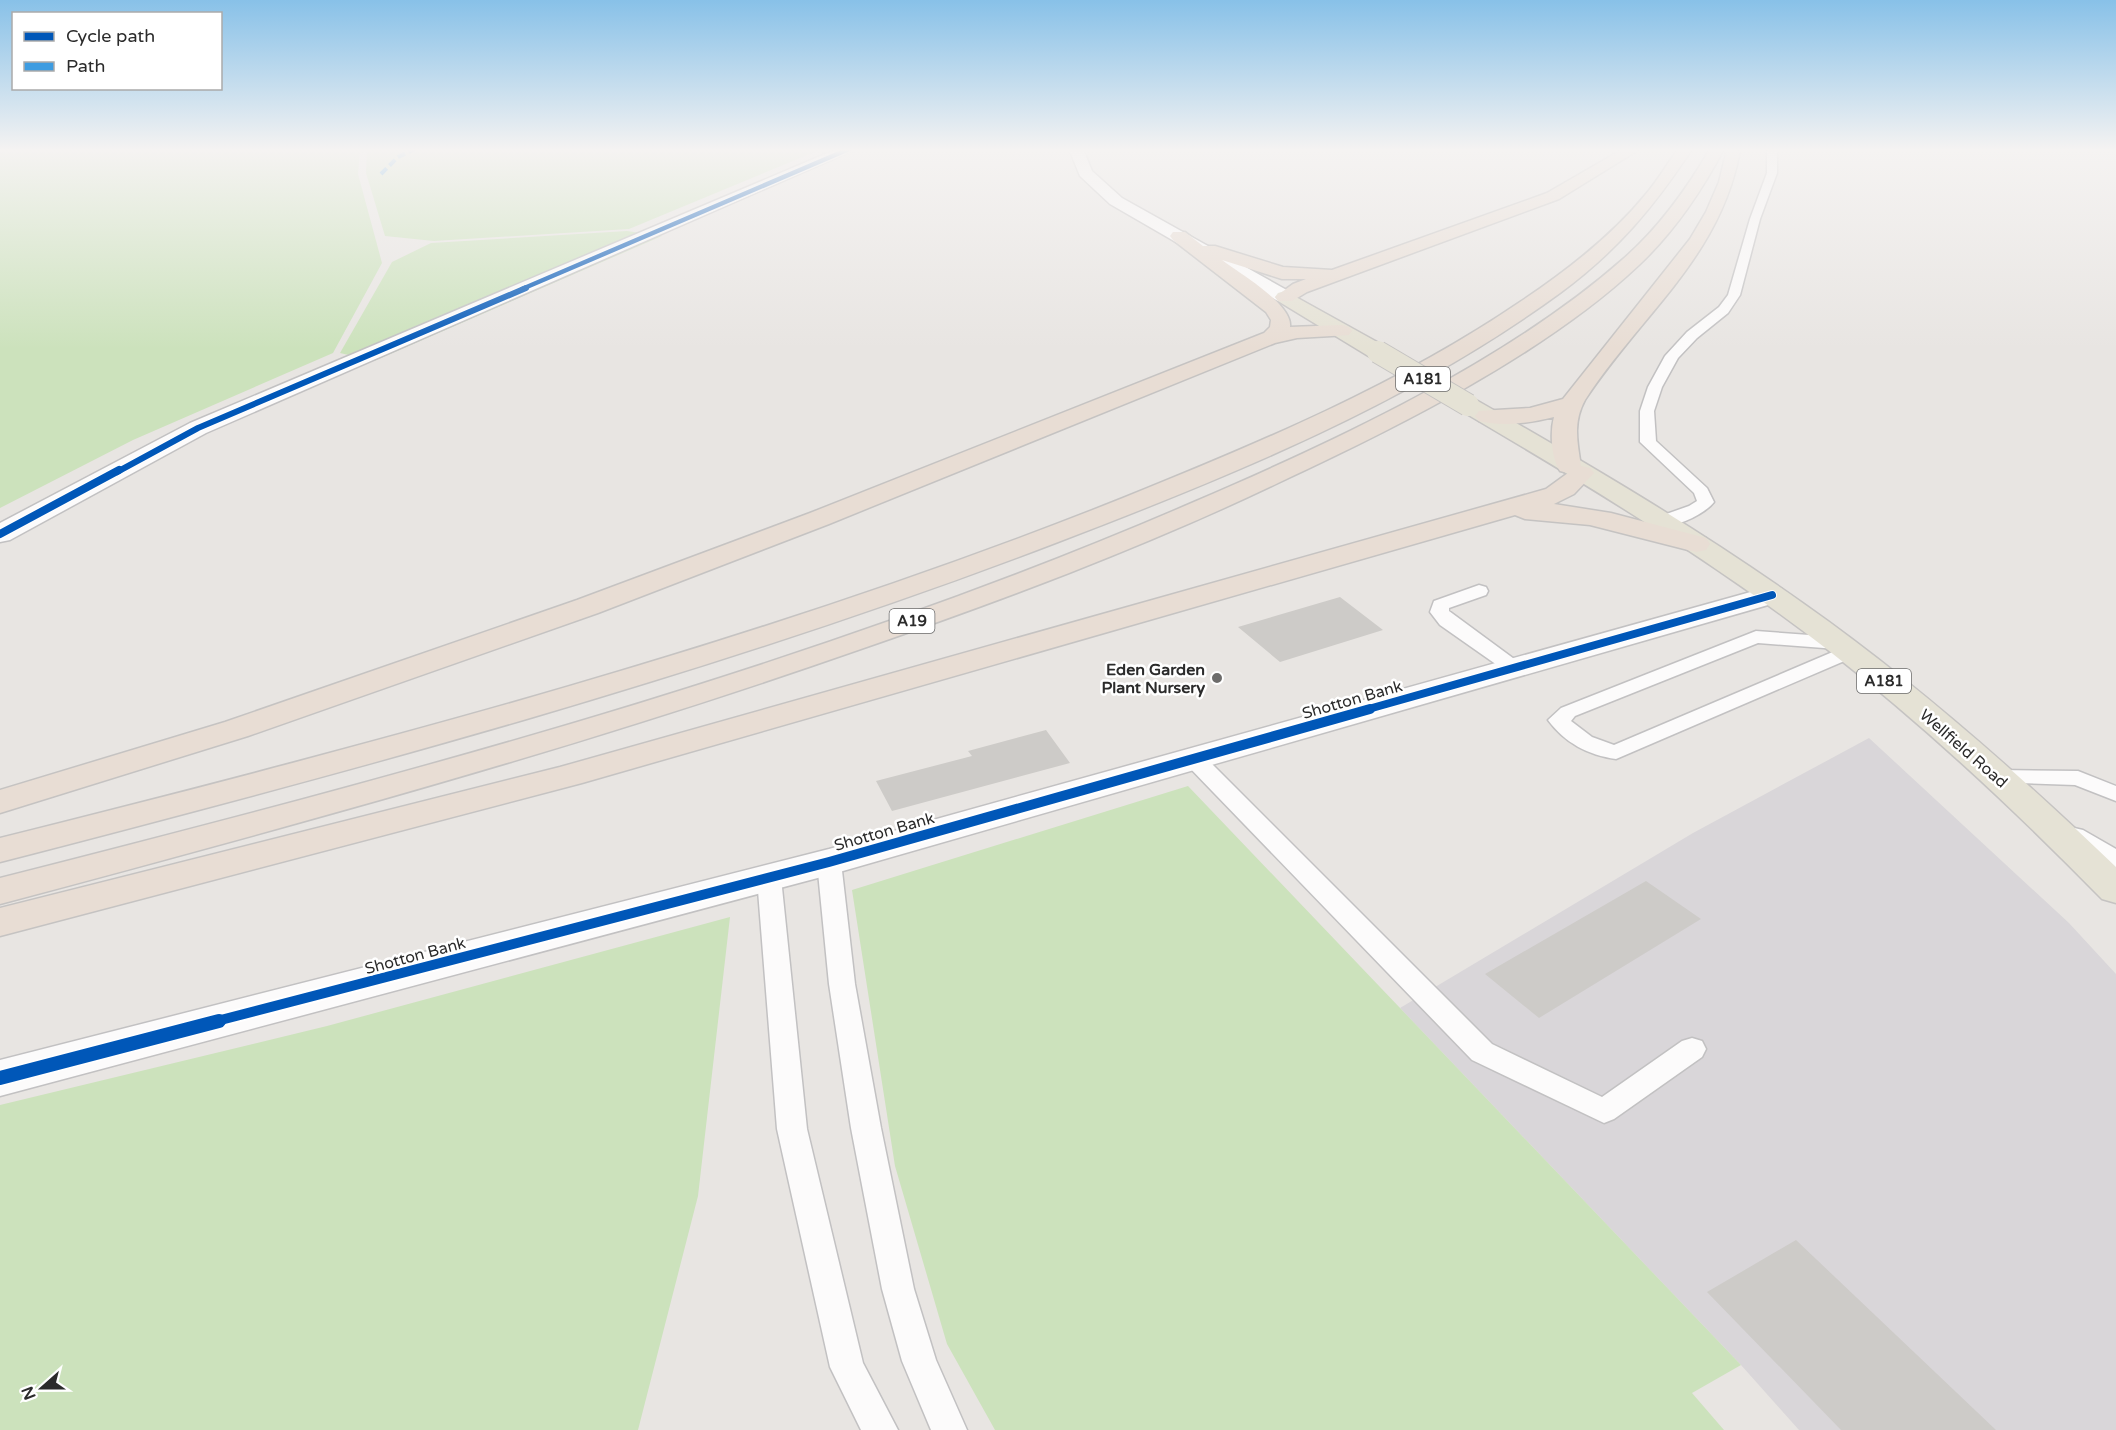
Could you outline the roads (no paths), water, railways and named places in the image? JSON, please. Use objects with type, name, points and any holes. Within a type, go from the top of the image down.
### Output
[{"type":"highway","points":[[1285,297],[1300,288],[1497,216]]},
{"type":"highway","name":"A19","points":[[0,850],[327,765],[798,626],[995,557],[1175,487],[1335,415],[1443,358],[1528,305],[1577,271],[1636,216]]},
{"type":"highway","name":"A19","points":[[0,891],[348,798],[625,717],[813,657],[1010,586],[1184,516],[1389,420],[1486,365],[1557,321],[1612,279],[1653,243],[1677,216]]},
{"type":"highway","points":[[0,922],[570,776],[1553,496],[1574,484],[1575,469],[1563,434],[1571,404],[1622,335],[1675,276],[1707,227],[1712,216]]},
{"type":"highway","points":[[1186,241],[1282,273],[1342,273]]},
{"type":"highway","points":[[1186,241],[1273,308],[1281,320],[1280,329],[1269,338]]},
{"type":"highway","points":[[0,802],[225,733],[475,649],[843,510],[1269,338],[1297,332],[1342,331]]},
{"type":"highway","points":[[1477,410],[1525,417],[1547,414],[1571,404]]},
{"type":"highway","points":[[1501,511],[1566,512],[1621,522],[1696,544]]},
{"type":"main road","name":"A181","points":[[1285,297],[1477,410],[1696,544]]},
{"type":"main road","name":"Wellfield Road","points":[[1696,544],[1772,595],[1843,648],[1998,777],[2061,834]]},
{"type":"main road","name":"A181","points":[[2061,834],[2116,890]]},
{"type":"street","points":[[0,534],[198,428],[693,216]]},
{"type":"street","points":[[1142,216],[1285,297]]},
{"type":"street","name":"Shotton Bank","points":[[0,1078],[829,862],[1772,595]]},
{"type":"street","name":"Wellfield Road","points":[[2061,834],[2116,865]]},
{"type":"lane","points":[[1661,522],[1695,510],[1706,502],[1701,491],[1648,442],[1647,411],[1655,387],[1672,356],[1692,335],[1724,310],[1734,295],[1756,216]]},
{"type":"lane","points":[[1479,591],[1441,605],[1439,612],[1447,621],[1514,668]]},
{"type":"lane","points":[[1756,637],[1843,648],[1616,752],[1602,751],[1565,728],[1559,720],[1568,712],[1756,637]]},
{"type":"lane","points":[[1194,759],[1482,1052],[1604,1112],[1692,1049]]},
{"type":"lane","points":[[1998,777],[2078,778],[2116,794]]},
{"type":"lane","points":[[829,862],[842,984],[866,1128],[898,1288],[919,1360],[949,1430]]},
{"type":"lane","points":[[769,878],[792,1129],[847,1367],[880,1430]]},
{"type":"place","name":"Eden Garden Plant Nursery","points":[[1217,678]]}]
